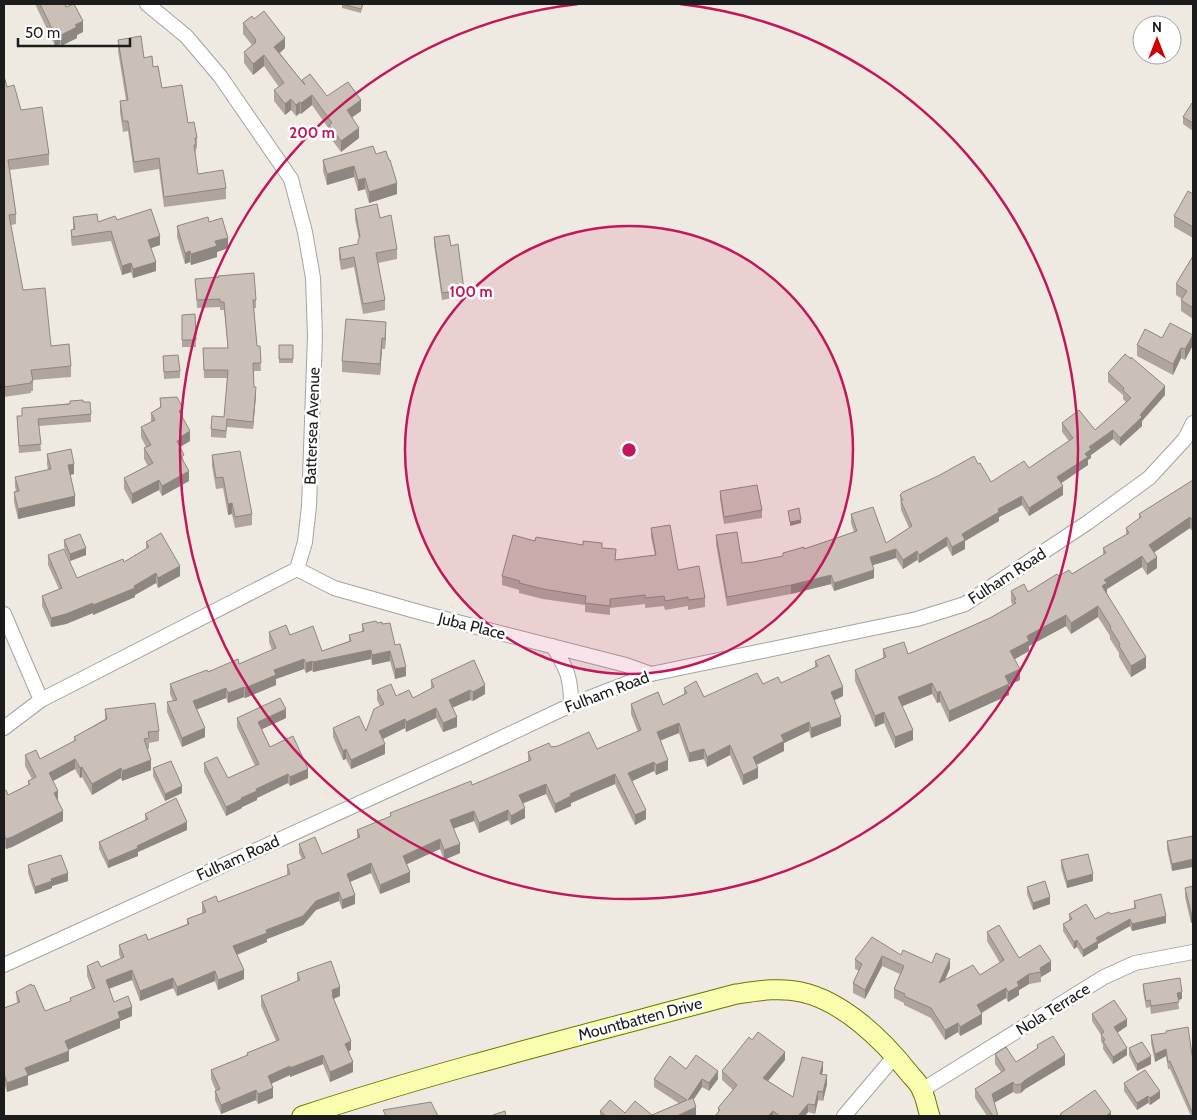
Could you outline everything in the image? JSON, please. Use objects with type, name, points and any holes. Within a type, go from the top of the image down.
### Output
[{"type":"main road","name":"Mountbatten Drive","points":[[302,1116],[381,1090],[491,1058],[736,994],[755,991],[792,990],[809,994],[837,1008],[862,1024],[895,1056],[922,1090],[930,1116]]},
{"type":"street","name":"Battersea Avenue","points":[[147,4],[186,36],[225,84],[291,179],[305,232],[313,278],[315,336],[309,506],[304,542],[297,568]]},
{"type":"street","name":"Fulham Road","points":[[4,965],[571,705],[651,674],[917,619],[965,604],[1087,523],[1149,478],[1185,439],[1193,423]]},
{"type":"street","name":"Juba Place","points":[[297,568],[334,588],[426,614],[626,665],[651,674]]},
{"type":"street","points":[[4,728],[41,700],[297,568]]},
{"type":"street","points":[[4,614],[41,700]]},
{"type":"street","points":[[553,646],[568,674],[571,705]]},
{"type":"street","name":"Nola Terrace","points":[[922,1090],[1104,977],[1135,963],[1193,952]]},
{"type":"street","points":[[844,1116],[895,1056]]},
{"type":"building","points":[[40,4],[65,4],[66,7],[74,4],[83,21],[75,25],[77,27],[61,35],[60,33],[55,35]]},
{"type":"building","points":[[342,4],[363,4],[361,9]]},
{"type":"building","points":[[264,11],[285,38],[274,47],[305,85],[302,80],[310,74],[327,96],[348,82],[361,100],[347,110],[359,128],[341,141],[329,125],[332,123],[312,95],[296,105],[291,99],[285,104],[274,90],[284,83],[264,55],[253,64],[244,52],[256,40],[243,23],[252,16],[254,19]]},
{"type":"building","points":[[141,36],[144,58],[152,56],[153,67],[158,66],[162,88],[182,85],[188,123],[194,122],[197,138],[195,138],[196,145],[194,145],[198,174],[223,170],[226,188],[164,197],[159,158],[134,162],[128,121],[123,121],[120,101],[128,100],[118,40]]},
{"type":"building","points":[[4,76],[7,87],[14,85],[21,110],[42,107],[49,154],[8,160],[16,214],[9,215],[23,290],[45,288],[51,346],[69,344],[71,366],[31,370],[33,381],[31,383],[4,387]]},
{"type":"building","points":[[1193,104],[1193,123],[1183,117]]},
{"type":"building","points":[[373,146],[376,154],[386,151],[397,183],[369,192],[365,178],[358,180],[354,166],[327,174],[323,160]]},
{"type":"building","points":[[1188,191],[1193,194],[1193,227],[1174,216]]},
{"type":"building","points":[[377,204],[380,218],[391,215],[397,249],[376,253],[385,300],[363,304],[354,257],[341,260],[339,248],[358,244],[360,237],[355,209]]},
{"type":"building","points":[[151,209],[160,236],[148,240],[156,262],[133,269],[131,263],[122,266],[111,231],[72,237],[71,230],[75,229],[73,217],[97,214],[98,222],[115,216],[117,220]]},
{"type":"building","points":[[208,217],[209,222],[222,218],[228,238],[215,241],[217,246],[191,254],[190,251],[185,253],[177,226]]},
{"type":"building","points":[[449,235],[451,246],[458,244],[464,290],[442,293],[434,237]]},
{"type":"building","points":[[1193,256],[1193,308],[1181,300],[1187,291],[1176,284]]},
{"type":"building","points":[[254,273],[256,300],[253,300],[257,346],[260,346],[261,363],[253,363],[254,387],[256,387],[253,422],[227,419],[226,431],[211,429],[212,416],[224,417],[228,370],[204,370],[203,348],[228,348],[224,302],[220,302],[220,299],[197,300],[195,279]]},
{"type":"building","points":[[195,314],[196,340],[182,340],[182,315]]},
{"type":"building","points":[[346,319],[386,322],[385,339],[382,338],[380,364],[342,361]]},
{"type":"building","points":[[1170,323],[1193,335],[1185,349],[1181,348],[1173,364],[1137,345],[1145,329],[1162,338]]},
{"type":"building","points":[[279,345],[293,345],[293,359],[279,359]]},
{"type":"building","points":[[1125,354],[1165,386],[1140,415],[1142,417],[1120,438],[1113,430],[1089,447],[1091,449],[1085,454],[1088,457],[1057,477],[1063,486],[1029,508],[1022,496],[998,509],[999,512],[962,534],[965,540],[952,547],[947,537],[919,555],[917,551],[903,560],[896,549],[870,557],[874,570],[834,583],[831,575],[791,585],[727,597],[716,535],[737,532],[742,563],[753,562],[783,556],[783,553],[804,547],[804,549],[857,531],[851,514],[873,507],[886,543],[912,526],[901,501],[903,500],[900,495],[903,492],[938,476],[974,456],[991,482],[1024,461],[1029,468],[1073,438],[1062,423],[1079,410],[1095,430],[1131,398],[1123,390],[1124,388],[1108,373]]},
{"type":"building","points":[[178,355],[180,371],[164,372],[163,356]]},
{"type":"building","points":[[177,397],[183,409],[179,411],[190,431],[177,441],[184,455],[181,457],[189,471],[162,486],[159,480],[132,494],[124,478],[153,463],[144,448],[151,445],[141,427],[155,420],[151,413],[161,407],[160,398]]},
{"type":"building","points":[[83,400],[83,402],[90,402],[91,414],[38,419],[41,444],[19,446],[17,416],[22,416],[22,408],[70,404],[70,401]]},
{"type":"building","points":[[71,449],[74,464],[68,465],[75,496],[18,509],[14,492],[19,491],[15,477],[51,469],[47,454]]},
{"type":"building","points":[[240,451],[252,514],[235,517],[232,503],[228,504],[223,477],[216,478],[212,455]]},
{"type":"building","points":[[1193,480],[1193,521],[1190,517],[1149,545],[1157,557],[1147,564],[1142,556],[1104,580],[1107,583],[1102,586],[1146,657],[1131,666],[1098,606],[1071,623],[1066,615],[1027,636],[1029,641],[1010,651],[1020,669],[1005,676],[1009,684],[949,711],[940,691],[937,693],[932,683],[898,697],[913,730],[895,737],[884,712],[875,716],[855,670],[886,657],[883,649],[904,642],[908,654],[990,618],[1016,603],[1014,600],[1016,599],[1011,591],[1024,584],[1028,592],[1057,574],[1059,576],[1069,570],[1072,574],[1106,553],[1103,548],[1129,533],[1126,528],[1141,517],[1139,514]]},
{"type":"building","points":[[757,485],[762,510],[724,517],[720,491]]},
{"type":"building","points":[[799,508],[801,520],[790,522],[788,511]]},
{"type":"building","points":[[670,525],[678,570],[699,566],[705,598],[688,600],[688,597],[665,601],[664,596],[645,598],[645,595],[610,599],[610,606],[585,603],[586,596],[543,589],[519,583],[520,581],[502,576],[513,535],[535,541],[536,537],[583,545],[583,541],[602,543],[602,548],[616,549],[615,560],[656,555],[651,528]]},
{"type":"building","points":[[161,533],[180,566],[158,578],[156,573],[134,586],[135,588],[93,605],[93,603],[51,618],[42,596],[62,588],[48,555],[64,549],[77,578],[123,559],[124,562],[149,547],[146,542]]},
{"type":"building","points":[[80,534],[86,548],[70,554],[64,540]]},
{"type":"building","points":[[376,621],[377,623],[382,622],[382,624],[390,623],[395,645],[400,644],[406,667],[395,669],[390,651],[372,655],[371,650],[306,663],[304,659],[274,670],[276,675],[245,688],[228,693],[226,688],[193,701],[205,728],[182,738],[167,702],[177,700],[170,684],[207,670],[208,672],[238,659],[239,664],[276,648],[269,632],[286,625],[290,635],[313,626],[322,651],[351,641],[349,635],[364,631],[362,624]]},
{"type":"building","points":[[829,655],[843,687],[831,692],[841,717],[811,728],[809,722],[781,735],[784,741],[753,757],[758,768],[743,775],[730,745],[707,757],[704,749],[689,753],[679,723],[657,732],[668,760],[656,765],[654,762],[628,773],[646,810],[635,815],[615,774],[570,794],[571,796],[555,804],[546,784],[519,795],[525,808],[511,816],[508,810],[479,823],[474,811],[450,820],[460,844],[444,850],[440,839],[403,856],[410,872],[380,885],[371,863],[347,874],[355,895],[342,900],[339,892],[316,901],[303,916],[266,930],[267,933],[233,946],[244,970],[218,980],[215,971],[177,987],[173,978],[140,991],[132,970],[106,980],[114,1002],[128,996],[132,1007],[118,1012],[120,1018],[65,1041],[69,1051],[25,1068],[28,1075],[7,1083],[4,1073],[4,1008],[20,1002],[16,992],[31,984],[32,986],[34,985],[45,1011],[71,1001],[70,998],[95,988],[87,966],[98,961],[101,967],[124,957],[119,945],[146,934],[148,940],[189,924],[187,919],[206,912],[202,902],[216,896],[218,902],[290,874],[287,865],[305,858],[299,844],[315,837],[322,854],[360,837],[357,830],[391,816],[390,813],[471,781],[472,785],[531,760],[528,752],[549,743],[551,747],[558,746],[589,732],[597,749],[641,730],[631,704],[658,692],[663,705],[687,693],[684,688],[696,681],[704,697],[757,673],[763,684],[778,677],[781,683],[818,666],[815,661]]},
{"type":"building","points":[[474,660],[485,685],[473,692],[470,690],[449,700],[457,717],[443,723],[436,708],[406,722],[405,719],[379,731],[385,744],[351,760],[346,749],[343,751],[333,728],[359,716],[366,731],[374,709],[384,704],[377,690],[391,684],[396,696],[409,690],[413,698],[434,687],[431,680]]},
{"type":"building","points":[[280,698],[286,709],[258,722],[270,747],[293,736],[308,769],[290,777],[288,774],[256,789],[257,791],[226,807],[204,763],[217,757],[228,778],[259,764],[237,718]]},
{"type":"building","points":[[155,703],[159,731],[148,732],[149,738],[144,739],[151,760],[122,771],[121,768],[92,784],[75,759],[49,773],[58,791],[54,793],[63,811],[12,837],[6,839],[4,835],[4,791],[6,790],[8,795],[30,784],[28,781],[36,777],[25,755],[36,750],[40,759],[76,740],[74,737],[107,719],[105,709]]},
{"type":"building","points":[[171,761],[182,786],[165,794],[153,768]]},
{"type":"building","points":[[176,798],[187,822],[137,846],[138,848],[108,861],[99,842],[148,819],[145,814]]},
{"type":"building","points":[[1193,836],[1193,859],[1172,864],[1167,841]]},
{"type":"building","points":[[1088,854],[1093,874],[1067,881],[1061,860]]},
{"type":"building","points":[[61,855],[68,873],[35,887],[28,865]]},
{"type":"building","points":[[1045,881],[1050,897],[1033,903],[1027,887]]},
{"type":"building","points":[[1193,886],[1193,913],[1191,913],[1185,888]]},
{"type":"building","points":[[1161,894],[1166,916],[1132,924],[1130,919],[1096,938],[1098,941],[1083,950],[1077,940],[1074,942],[1063,924],[1072,919],[1069,914],[1086,904],[1095,919],[1109,912],[1110,914],[1136,908],[1134,901]]},
{"type":"building","points":[[999,925],[1019,958],[1040,945],[1051,961],[1040,968],[1041,972],[1029,974],[1017,982],[1019,986],[1008,992],[1006,988],[977,1005],[982,1014],[960,1027],[958,1023],[945,1030],[931,1008],[904,996],[905,994],[894,989],[904,966],[882,956],[865,990],[853,983],[862,964],[855,959],[872,937],[901,955],[903,950],[932,963],[936,953],[950,959],[939,983],[973,965],[980,975],[1004,960],[987,932]]},
{"type":"building","points":[[331,961],[340,987],[332,990],[332,995],[351,1041],[345,1044],[353,1062],[330,1072],[323,1055],[268,1076],[273,1088],[258,1094],[256,1090],[221,1105],[215,1091],[220,1089],[211,1070],[279,1040],[261,996],[300,980],[297,973]]},
{"type":"building","points":[[1180,978],[1182,992],[1177,993],[1179,1002],[1151,1006],[1150,1000],[1146,1001],[1143,984]]},
{"type":"building","points":[[1114,1000],[1127,1019],[1114,1027],[1127,1048],[1113,1057],[1103,1041],[1105,1040],[1101,1034],[1104,1032],[1092,1014]]},
{"type":"building","points":[[1188,1027],[1193,1061],[1193,1114],[1170,1061],[1168,1062],[1166,1049],[1155,1054],[1151,1035]]},
{"type":"building","points":[[758,1032],[785,1052],[763,1078],[793,1097],[802,1057],[823,1062],[820,1074],[827,1075],[823,1092],[818,1091],[815,1105],[808,1104],[798,1116],[780,1116],[773,1111],[768,1116],[715,1116],[720,1110],[718,1108],[737,1085],[722,1071],[749,1037],[752,1040]]},
{"type":"building","points":[[1053,1036],[1065,1055],[1021,1084],[1016,1085],[1013,1082],[992,1094],[998,1116],[993,1116],[975,1089],[1005,1070],[995,1054],[1006,1047],[1016,1062],[1038,1048],[1037,1045]]},
{"type":"building","points":[[1142,1042],[1151,1056],[1137,1064],[1129,1048]]},
{"type":"building","points":[[696,1055],[718,1071],[709,1083],[702,1079],[688,1100],[693,1098],[696,1107],[677,1116],[606,1116],[600,1111],[610,1100],[625,1113],[635,1101],[652,1115],[687,1100],[654,1079],[670,1056],[686,1069]]},
{"type":"building","points":[[1145,1070],[1160,1091],[1150,1098],[1148,1096],[1137,1103],[1124,1083]]},
{"type":"building","points":[[1095,1090],[1111,1112],[1106,1116],[1063,1116],[1060,1114]]},
{"type":"building","points":[[431,1102],[438,1116],[386,1116],[383,1110]]},
{"type":"building","points":[[505,1111],[506,1116],[493,1116],[493,1115]]}]
